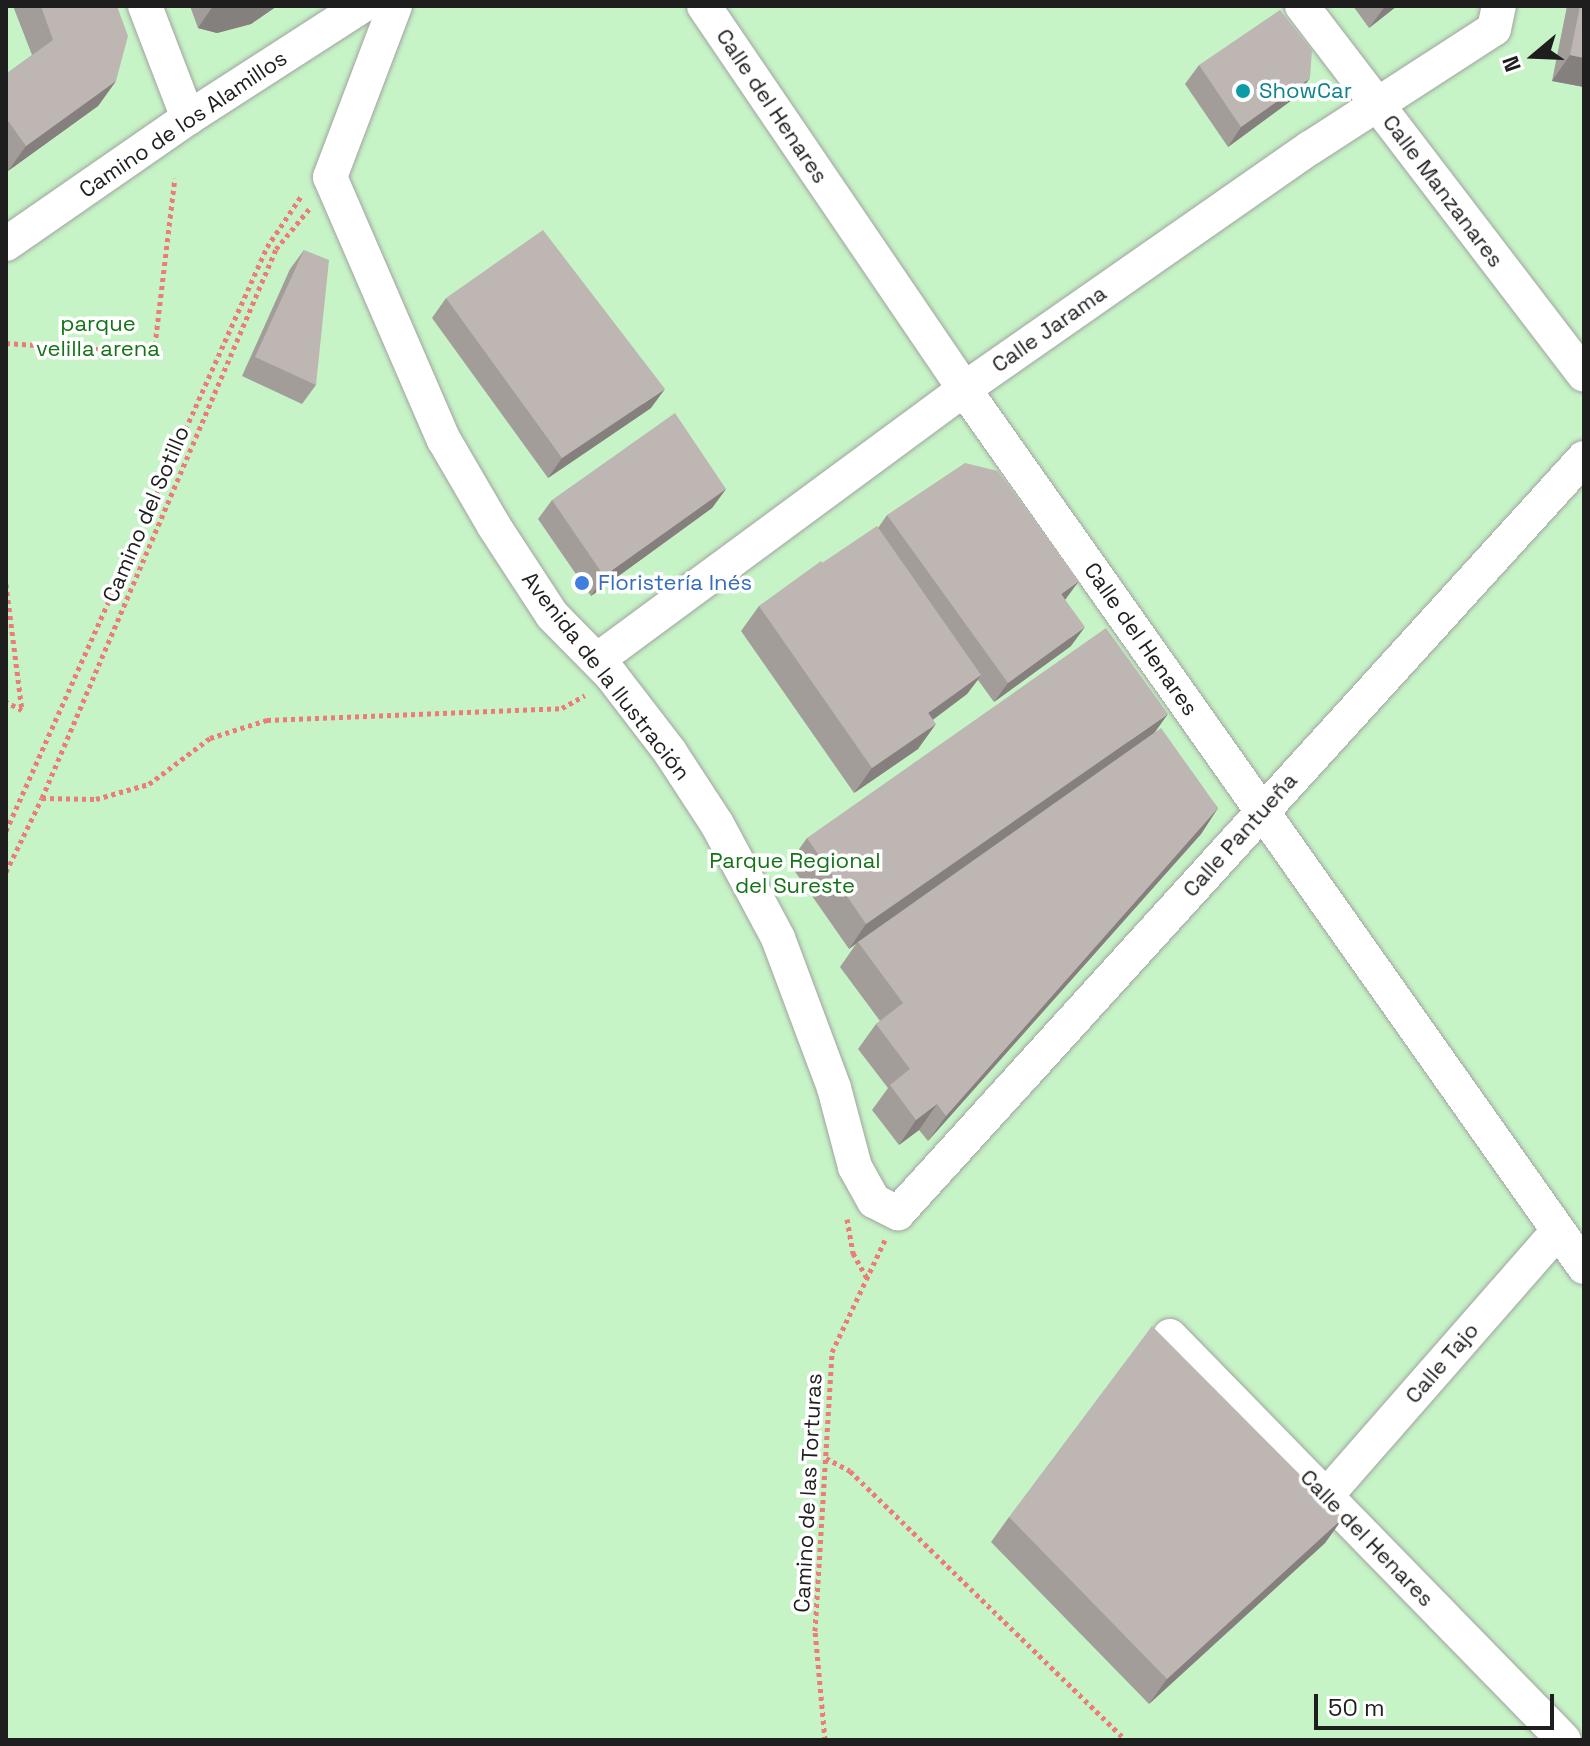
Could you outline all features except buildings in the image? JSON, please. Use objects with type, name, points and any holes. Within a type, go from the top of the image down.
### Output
[{"type":"street","points":[[145,6],[188,118]]},
{"type":"street","name":"Camino de los Alamillos","points":[[6,244],[188,118],[362,6]]},
{"type":"street","points":[[318,178],[395,6]]},
{"type":"street","name":"Calle del Henares","points":[[704,6],[964,389],[1584,1267]]},
{"type":"street","name":"Calle Manzanares","points":[[1302,6],[1584,375]]},
{"type":"street","name":"Calle Jarama","points":[[604,668],[964,389],[1310,148],[1494,29],[1499,6]]},
{"type":"street","name":"Avenida de la Ilustración","points":[[318,178],[444,440],[552,615],[604,668],[670,752],[717,824],[778,938],[834,1088],[855,1167],[874,1201],[898,1213]]},
{"type":"street","name":"Calle Pantueña","points":[[898,1213],[1584,458]]},
{"type":"street","name":"Calle Tajo","points":[[1326,1496],[1558,1231]]},
{"type":"street","name":"Calle del Henares","points":[[1170,1336],[1564,1740]]},
{"type":"path","points":[[6,343],[154,353],[175,178]]},
{"type":"path","name":"Camino del Sotillo","points":[[6,872],[42,798],[276,249],[314,204],[318,178]]},
{"type":"path","points":[[6,831],[267,247],[302,194],[318,178]]},
{"type":"path","points":[[6,584],[22,710],[6,702]]},
{"type":"path","points":[[42,798],[96,799],[149,784],[210,738],[267,720],[562,708],[598,688],[604,668]]},
{"type":"path","name":"Camino de las Torturas","points":[[825,1740],[815,1631],[832,1352],[898,1213]]},
{"type":"path","points":[[826,1458],[850,1471],[1126,1740]]},
{"type":"green space","name":"Parque Regional del Sureste","points":[[6,6],[1584,6],[1584,1740],[6,1740]]},
{"type":"place","name":"ShowCar","points":[[1243,91]]},
{"type":"place","name":"Floristería Inés","points":[[582,583]]},
{"type":"park label","name":"parque velilla arena","points":[[98,336]]}]
